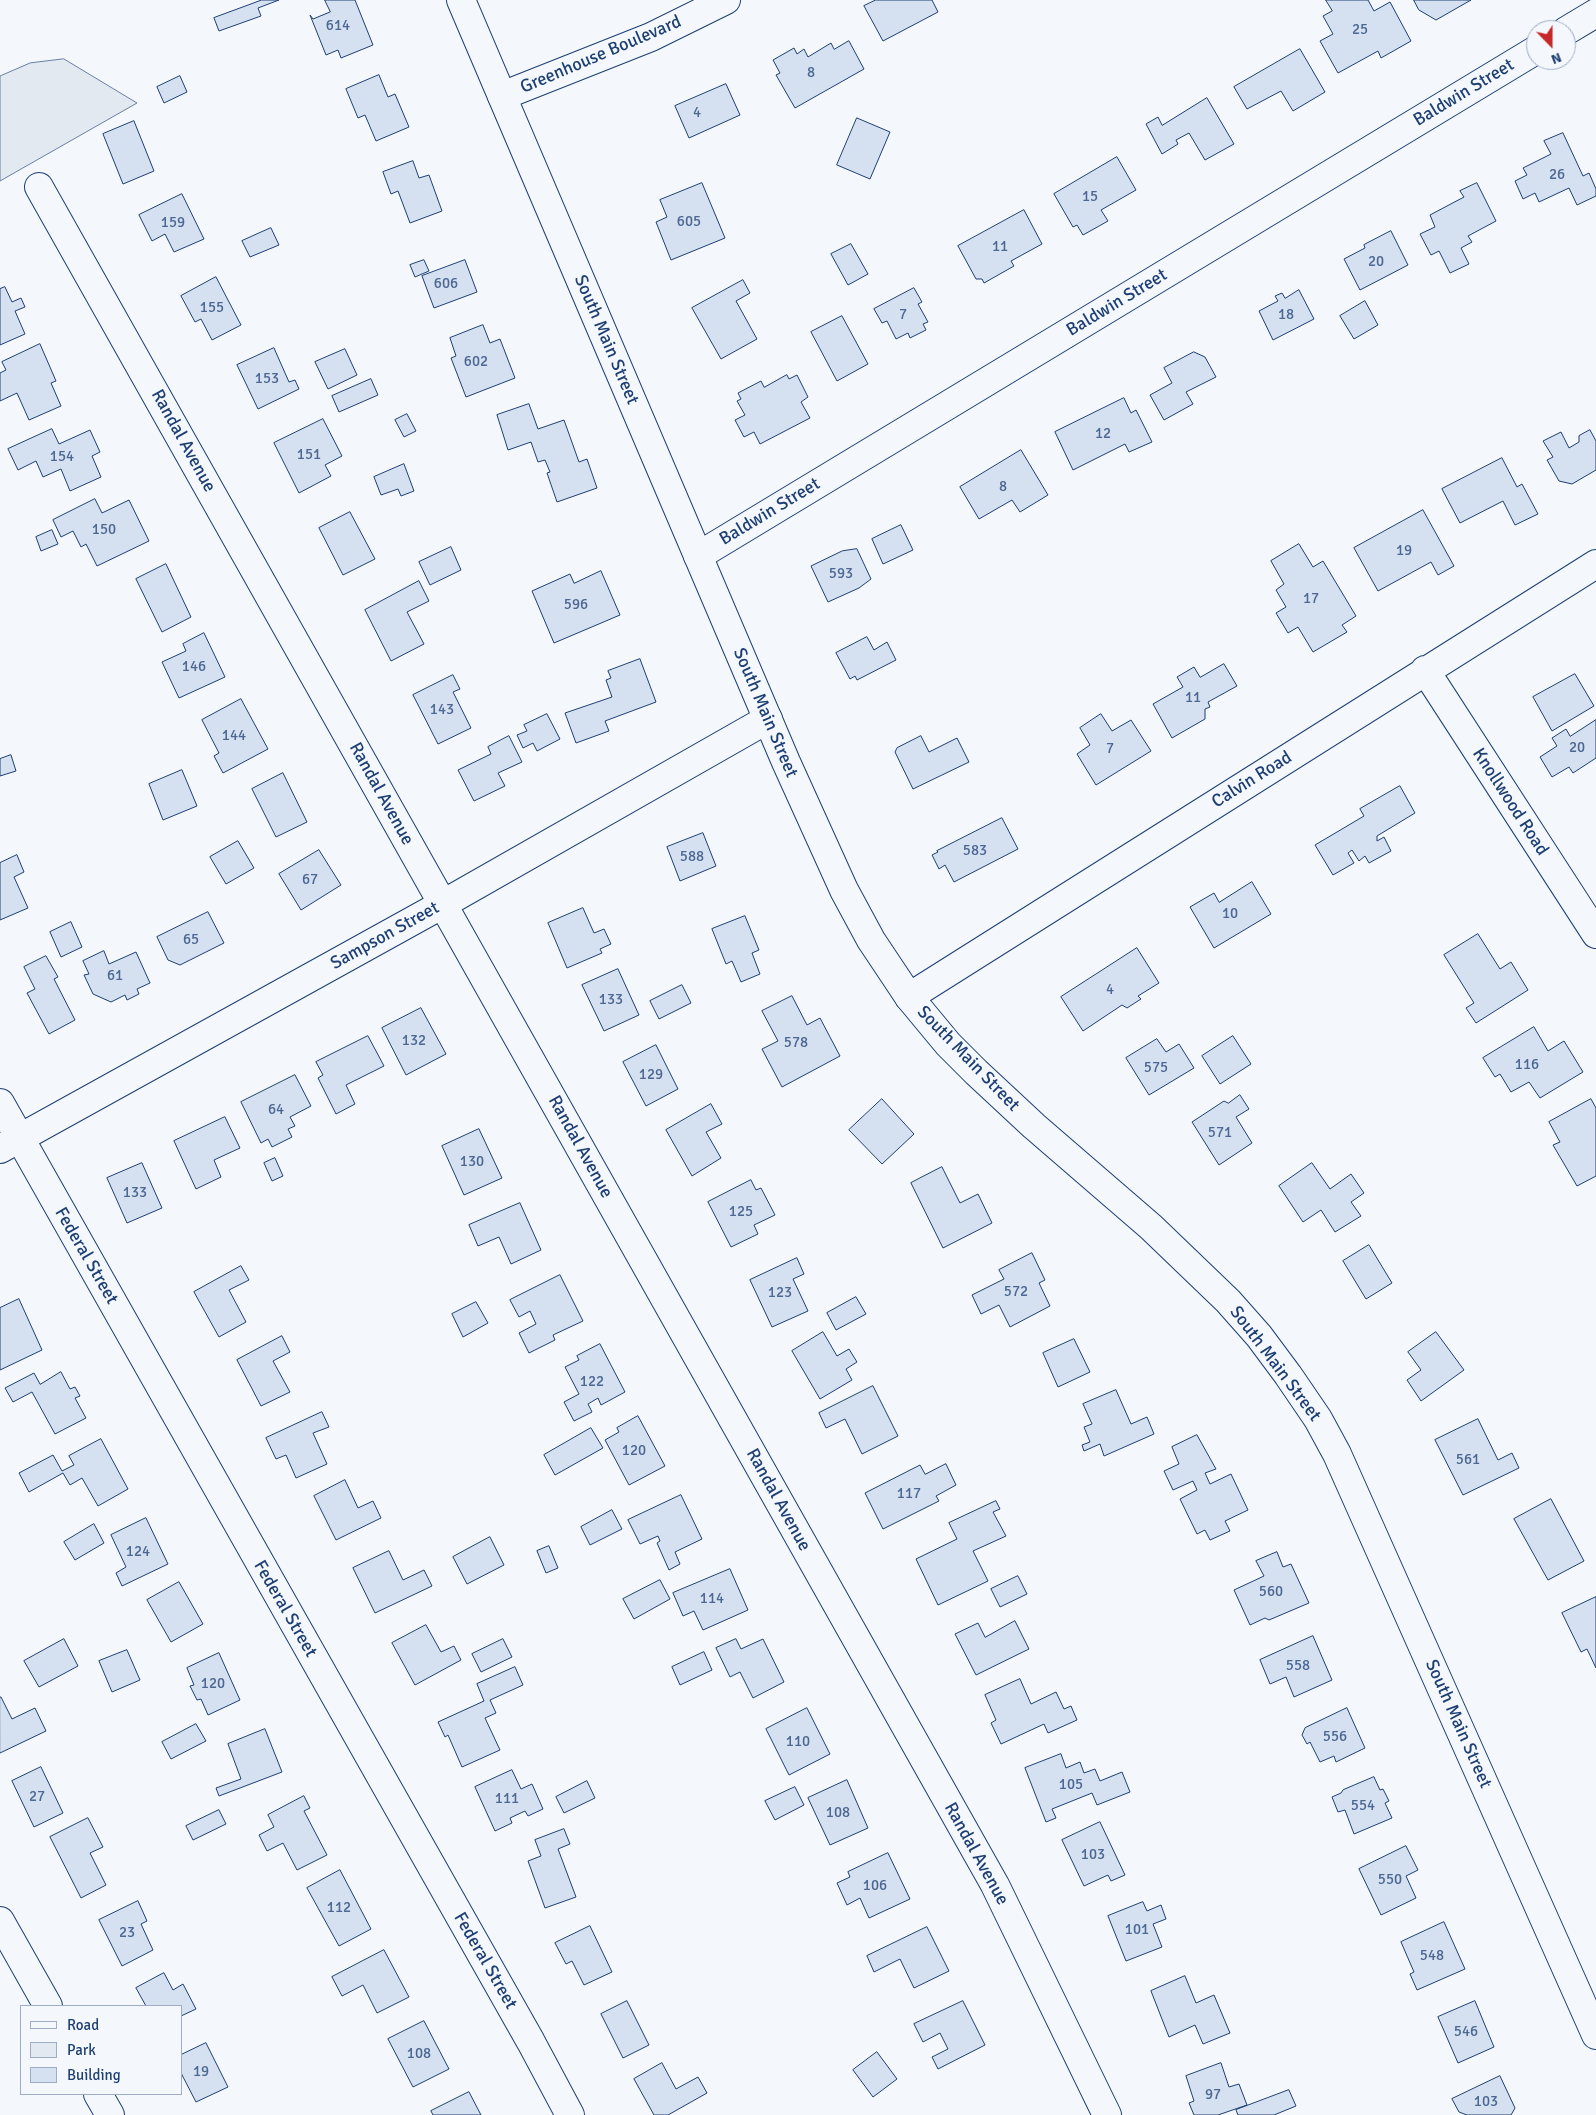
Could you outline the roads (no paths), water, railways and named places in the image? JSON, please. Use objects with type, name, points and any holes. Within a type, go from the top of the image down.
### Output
[{"type":"street","name":"South Main Street","points":[[461,0],[768,719],[844,890],[871,940],[909,997],[976,1072],[1034,1126],[1151,1227],[1228,1301],[1259,1336],[1308,1404],[1337,1454],[1596,2034]]},
{"type":"street","name":"Greenhouse Boulevard","points":[[502,96],[651,37],[726,0]]},
{"type":"street","points":[[1576,26],[1596,13]]},
{"type":"street","name":"Baldwin Street","points":[[698,556],[1526,56]]},
{"type":"street","name":"Randal Avenue","points":[[39,187],[994,1885],[1107,2115]]},
{"type":"street","name":"Calvin Road","points":[[909,997],[1425,670],[1596,564]]},
{"type":"street","name":"Knollwood Road","points":[[1425,670],[1596,934]]},
{"type":"street","name":"Sampson Street","points":[[10,1144],[443,904],[768,719]]},
{"type":"street","name":"Federal Street","points":[[0,1103],[10,1144],[531,2042],[570,2115]]},
{"type":"street","points":[[0,1921],[47,2005]]},
{"type":"street","points":[[99,2095],[110,2115]]}]
